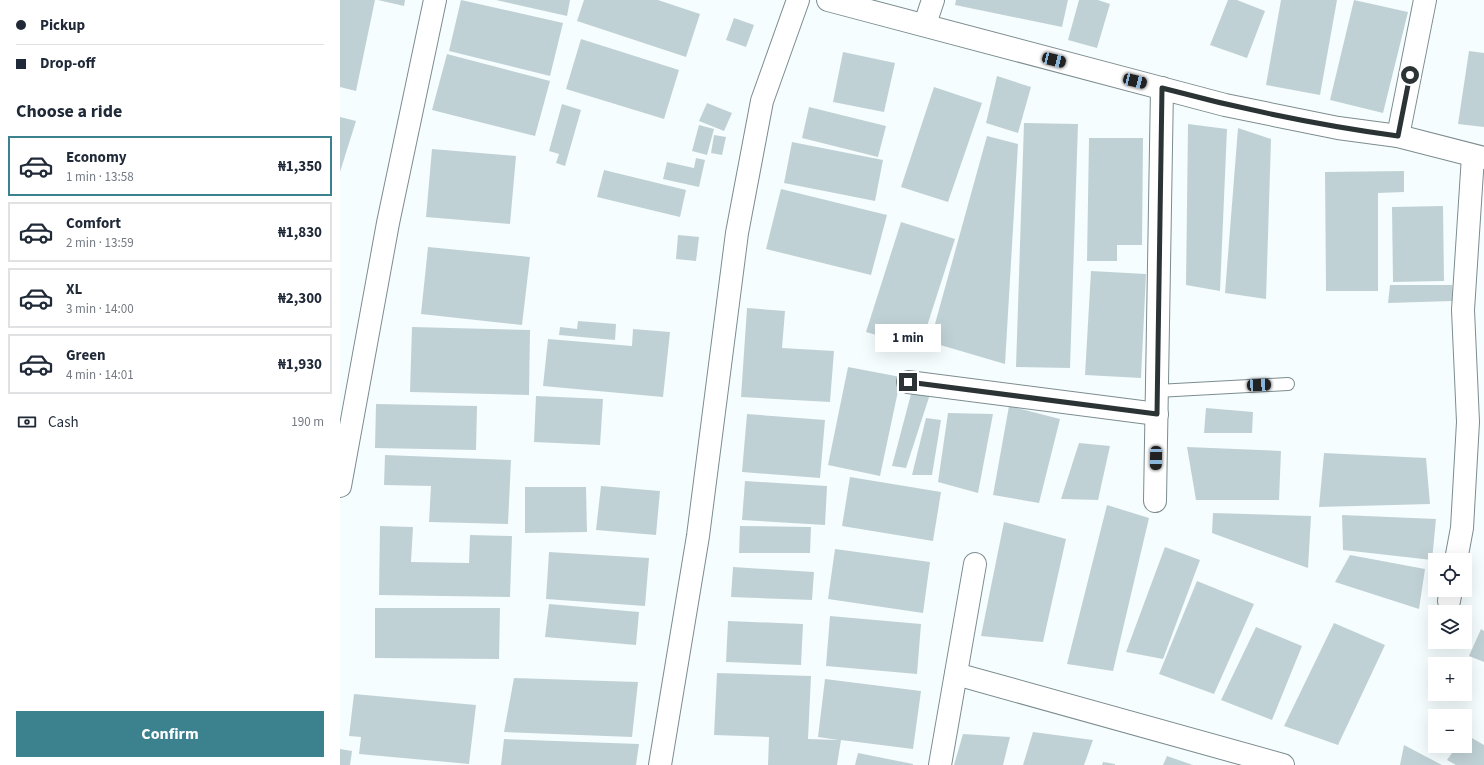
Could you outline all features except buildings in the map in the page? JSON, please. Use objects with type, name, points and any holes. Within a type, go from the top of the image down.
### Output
[{"type":"street","points":[[340,486],[388,223],[435,0]]},
{"type":"street","points":[[660,765],[698,536],[737,233],[762,101],[798,0]]},
{"type":"street","points":[[828,0],[925,24],[1225,105],[1338,128],[1398,136],[1478,157],[1463,310],[1468,422],[1462,528],[1457,553]]},
{"type":"street","points":[[925,24],[933,0]]},
{"type":"street","points":[[1398,136],[1425,0]]},
{"type":"street","points":[[1155,501],[1162,88]]},
{"type":"street","points":[[908,382],[1157,414]]},
{"type":"street","points":[[940,765],[976,564]]},
{"type":"street","points":[[956,674],[1283,765]]},
{"type":"lane","points":[[1157,391],[1288,384]]},
{"type":"route","points":[[908,382],[1157,414],[1162,88],[1225,105],[1338,128],[1398,136],[1410,75]]}]
